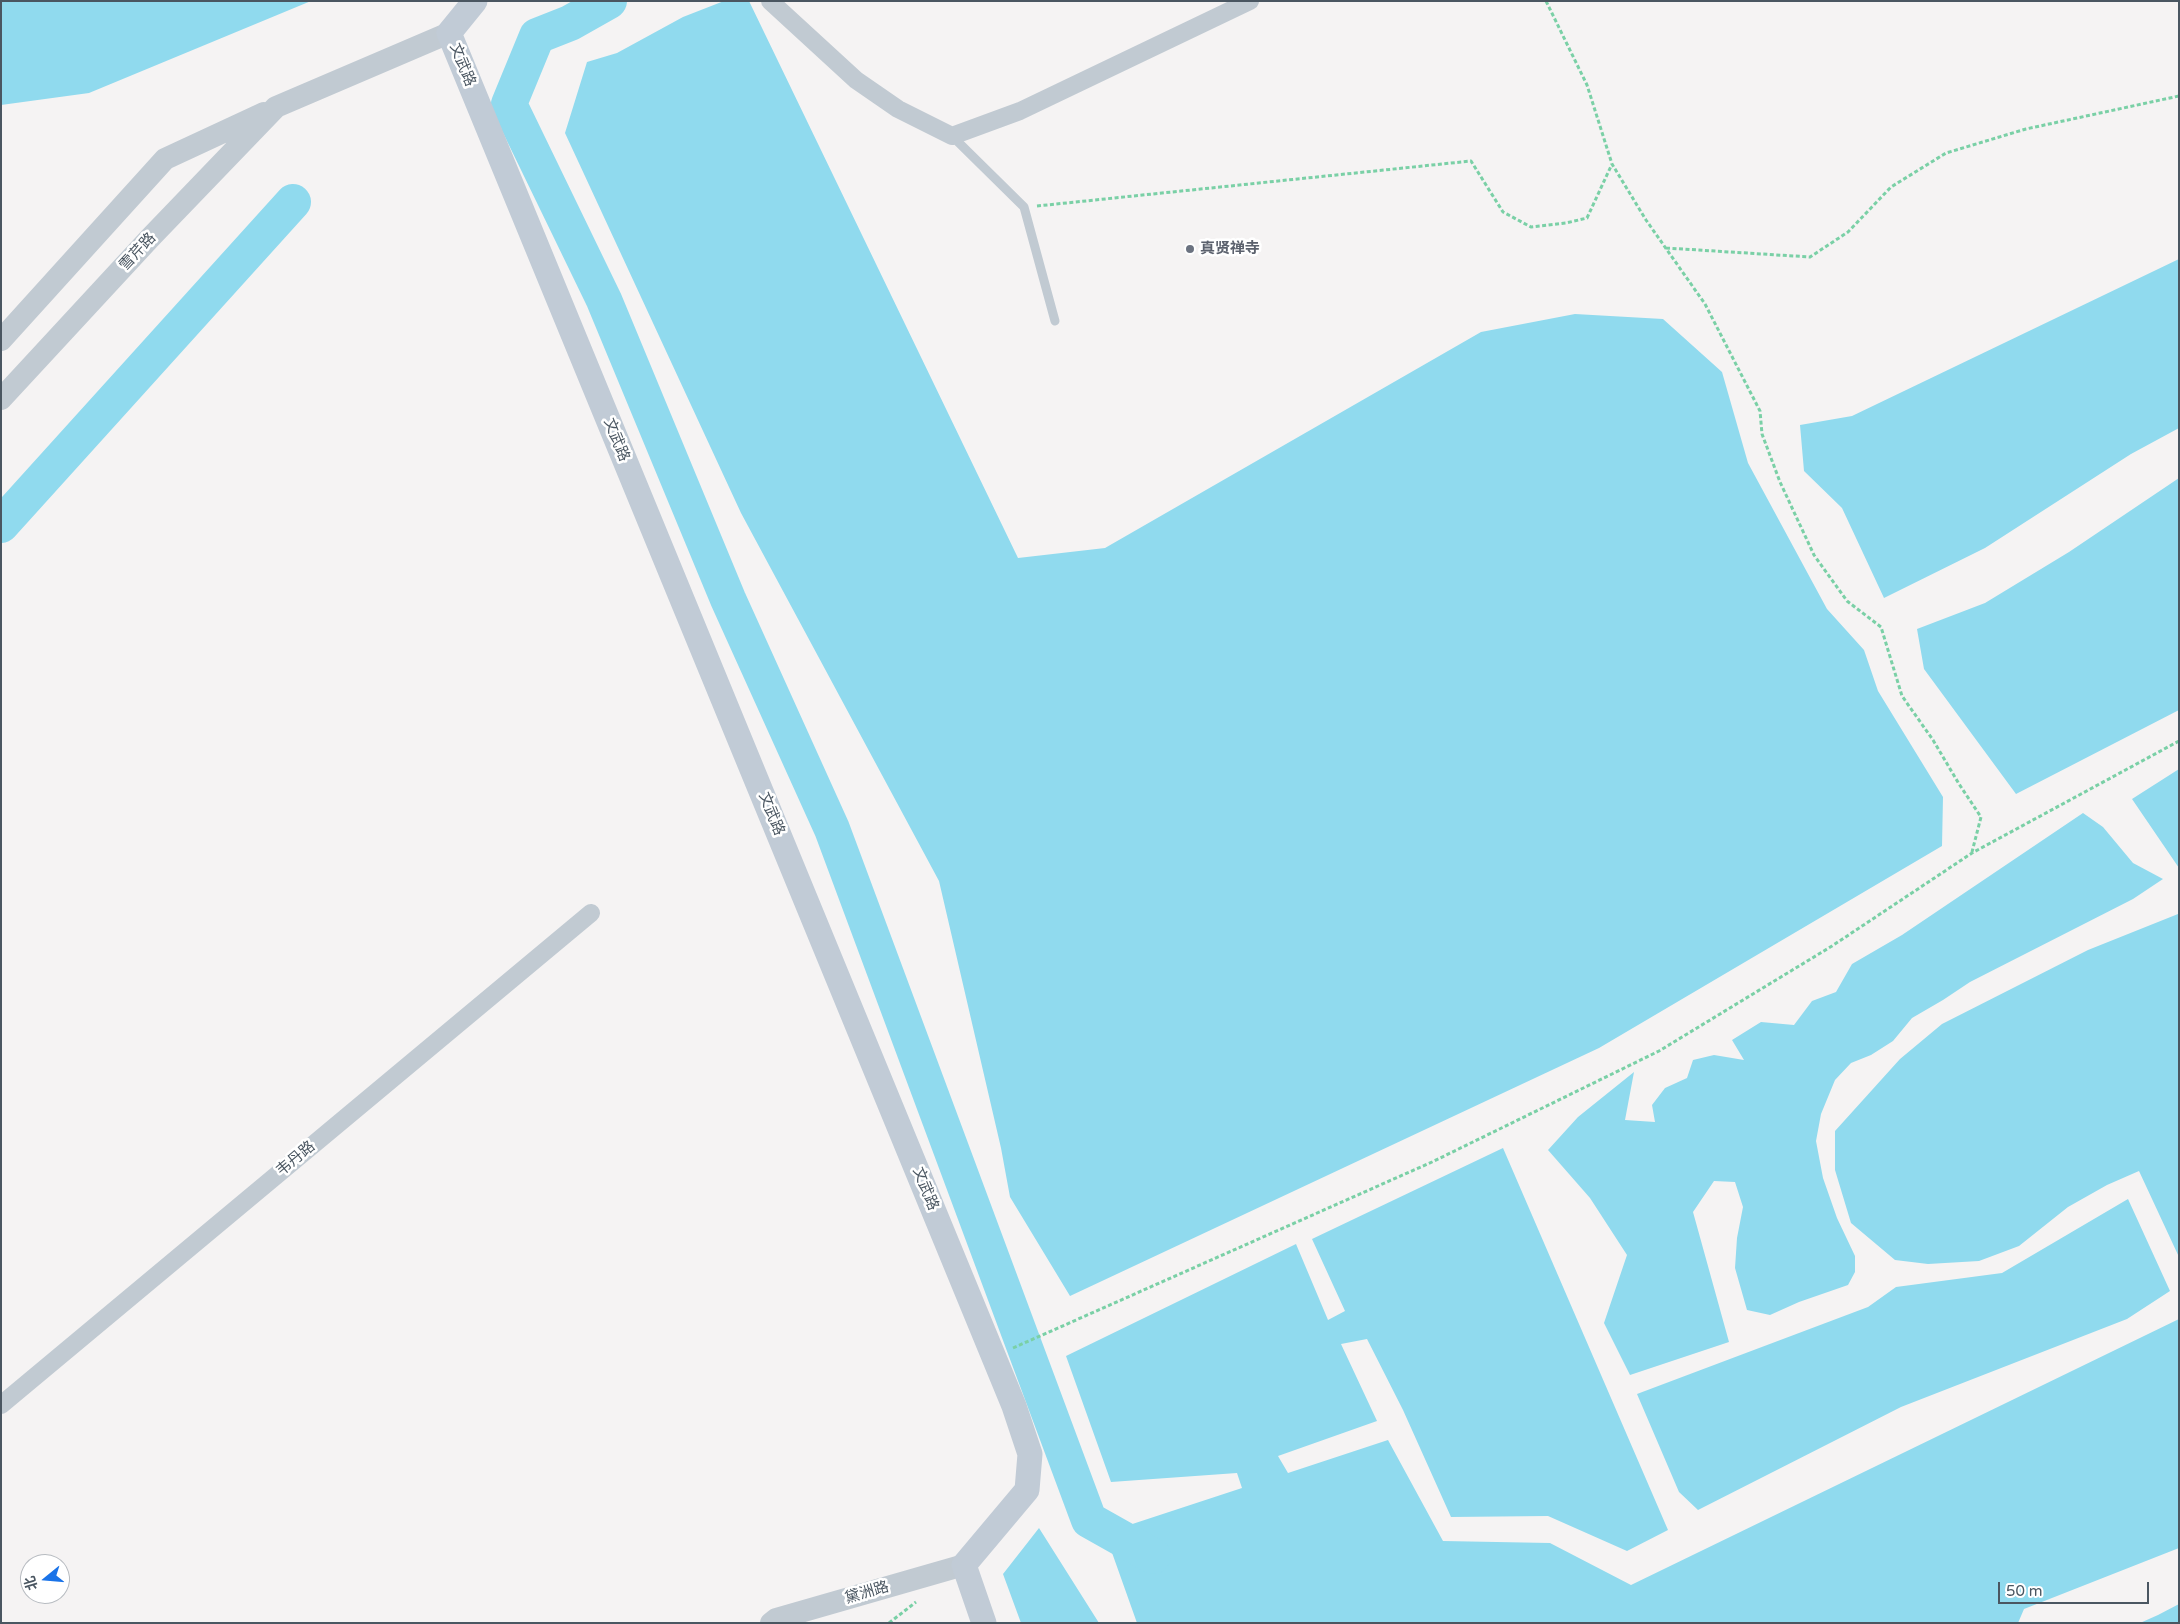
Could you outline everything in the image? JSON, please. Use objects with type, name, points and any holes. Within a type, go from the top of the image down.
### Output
[{"type":"main road","name":"文武路","points":[[475,1],[449,33],[1014,1406],[1030,1454],[1027,1490],[964,1564]]},
{"type":"main road","points":[[964,1564],[984,1623]]},
{"type":"street","points":[[770,1],[856,80],[898,109],[952,136],[1020,111],[1250,1]]},
{"type":"street","name":"雪芹路","points":[[1,340],[165,159],[276,107],[449,33]]},
{"type":"street","name":"雪芹路","points":[[1,399],[150,238],[276,107]]},
{"type":"street","name":"韦丹路","points":[[1,1405],[591,913]]},
{"type":"street","name":"黛洲路","points":[[771,1623],[776,1619],[964,1564]]},
{"type":"lane","points":[[952,136],[1024,207],[1055,321]]},
{"type":"path","points":[[1546,1],[1587,85],[1612,164],[1665,248],[1705,304],[1760,411],[1762,434],[1780,482],[1814,555],[1847,602],[1881,627],[1902,696],[1933,740],[1959,784],[1982,817],[1972,853]]},
{"type":"path","points":[[1665,248],[1810,257],[1848,232],[1891,187],[1946,153],[2026,129],[2179,96]]},
{"type":"path","points":[[1024,207],[1471,161],[1503,212],[1531,227],[1566,223],[1587,218],[1612,164]]},
{"type":"path","points":[[1004,1352],[1432,1162],[1658,1050],[1832,946],[1972,853],[2179,741]]},
{"type":"water","points":[[1,1],[311,1],[89,93],[1,105]]},
{"type":"water","points":[[724,1],[749,1],[1018,558],[1105,548],[1481,332],[1575,314],[1663,319],[1722,372],[1748,463],[1827,609],[1864,650],[1878,691],[1943,797],[1942,846],[1599,1048],[1070,1296],[1010,1197],[1001,1148],[939,881],[741,513],[565,133],[587,62],[617,53],[683,17]]},
{"type":"water","points":[[2179,259],[2179,428],[2131,454],[1985,548],[1884,598],[1842,508],[1804,471],[1800,425],[1852,416]]},
{"type":"water","points":[[2179,478],[2179,710],[2016,794],[1924,669],[1917,629],[1985,603],[2069,552]]},
{"type":"water","points":[[2179,769],[2179,868],[2132,799]]},
{"type":"water","points":[[2083,813],[2103,827],[2133,863],[2163,879],[2133,899],[1970,982],[1912,1018],[1893,1041],[1871,1055],[1851,1063],[1835,1080],[1821,1114],[1816,1141],[1823,1178],[1837,1218],[1855,1256],[1855,1272],[1848,1285],[1799,1302],[1770,1315],[1747,1310],[1735,1268],[1737,1238],[1743,1207],[1735,1182],[1714,1181],[1693,1212],[1729,1342],[1630,1375],[1604,1323],[1627,1255],[1590,1198],[1548,1150],[1578,1117],[1634,1072],[1625,1120],[1655,1122],[1652,1105],[1665,1088],[1687,1078],[1693,1060],[1714,1055],[1744,1060],[1732,1040],[1761,1022],[1794,1025],[1812,1001],[1836,992],[1852,964],[1902,935]]},
{"type":"water","points":[[2178,914],[2179,1257],[2139,1171],[2107,1185],[2068,1207],[2019,1246],[1979,1261],[1928,1264],[1895,1260],[1851,1223],[1835,1170],[1835,1131],[1900,1059],[1942,1024],[2088,950]]},
{"type":"water","points":[[1503,1148],[1668,1530],[1627,1551],[1548,1516],[1451,1517],[1403,1410],[1367,1339],[1341,1344],[1377,1421],[1278,1456],[1288,1473],[1388,1440],[1443,1541],[1550,1543],[1631,1585],[2179,1319],[2179,1548],[2024,1609],[2018,1623],[1137,1623],[1105,1533],[1242,1488],[1237,1473],[1111,1482],[1066,1356],[1296,1244],[1328,1320],[1345,1311],[1312,1239]]},
{"type":"water","points":[[2128,1199],[2170,1291],[2127,1319],[1901,1407],[1698,1510],[1679,1492],[1637,1394],[1868,1307],[1896,1287],[2002,1273]]},
{"type":"water","points":[[1039,1528],[1099,1623],[1021,1623],[1003,1574]]},
{"type":"water","points":[[2179,1604],[2179,1623],[2140,1623],[2158,1615]]},
{"type":"waterway","points":[[609,1],[570,23],[537,36],[509,104],[604,300],[728,599],[832,829],[1089,1520],[1153,1556]]},
{"type":"waterway","points":[[1,525],[293,202]]},
{"type":"place","name":"真贤禅寺","points":[[1190,249]]}]
